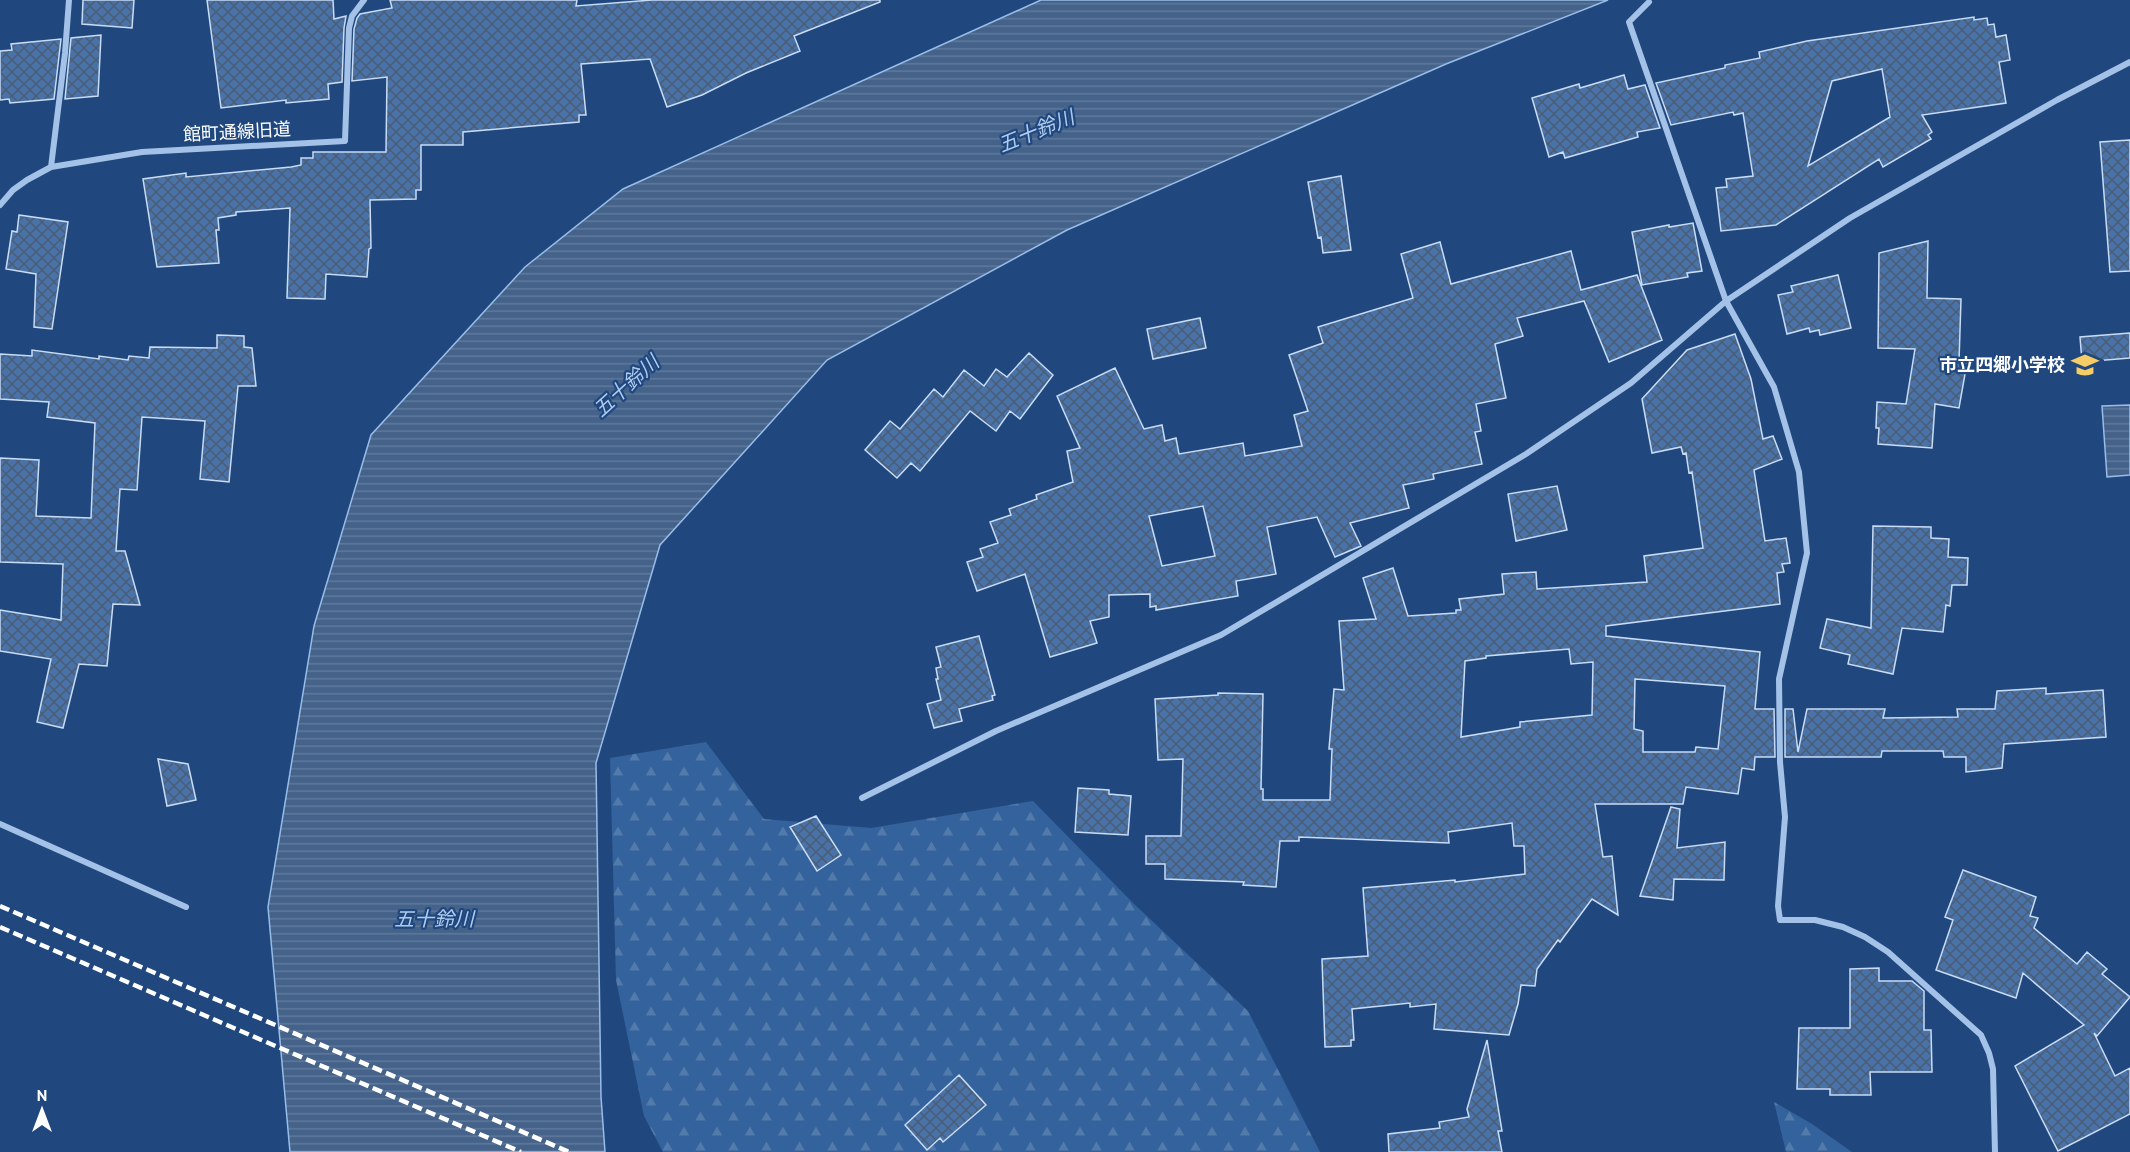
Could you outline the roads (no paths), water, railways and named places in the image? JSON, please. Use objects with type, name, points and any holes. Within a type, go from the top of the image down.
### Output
[{"type":"street","points":[[51,167],[69,0]]},
{"type":"street","name":"館町通線旧道","points":[[0,206],[14,190],[27,180],[51,167],[142,152],[345,141],[349,28],[352,16],[364,0]]},
{"type":"street","points":[[1649,2],[1629,22],[1726,301],[1774,387],[1799,472],[1808,553],[1779,679],[1780,762],[1785,817],[1778,906],[1780,920],[1815,920],[1843,927],[1865,937],[1888,952],[1981,1035],[1993,1069],[1995,1152]]},
{"type":"street","points":[[862,798],[996,731],[1221,634],[1526,454],[1631,383],[1726,301],[1850,218],[2057,100],[2130,62]]},
{"type":"street","points":[[0,824],[186,907]]},
{"type":"water","name":"五十鈴川","points":[[1041,0],[1608,0],[1446,64],[1067,230],[827,360],[660,545],[596,763],[601,1097],[605,1152],[290,1152],[268,907],[314,626],[371,435],[525,267],[623,189]]},
{"type":"water","points":[[2130,405],[2130,475],[2107,477],[2102,406]]},
{"type":"railway","points":[[0,906],[569,1152]]},
{"type":"railway","points":[[0,927],[521,1152]]},
{"type":"place","name":"市立四郷小学校","points":[[2085,365]]}]
